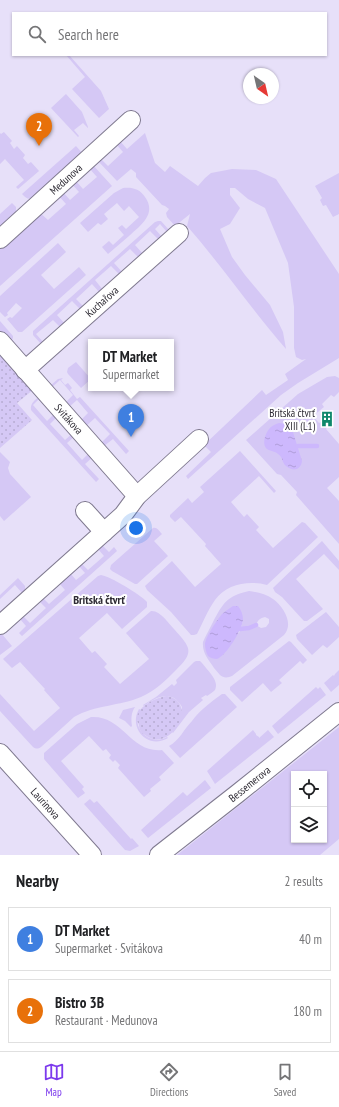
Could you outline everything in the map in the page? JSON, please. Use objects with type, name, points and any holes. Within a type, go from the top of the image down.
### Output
[{"type":"street","name":"Medunova","points":[[0,239],[131,120]]},
{"type":"street","name":"Kuchařova","points":[[25,370],[179,233]]},
{"type":"street","name":"Svitákova","points":[[0,341],[137,496]]},
{"type":"street","points":[[0,625],[123,515],[137,496],[200,439]]},
{"type":"street","points":[[85,511],[104,532]]},
{"type":"street","name":"Bessemerova","points":[[159,855],[339,712]]},
{"type":"street","name":"Laurinova","points":[[0,753],[92,855]]},
{"type":"shaded area","points":[[67,56],[70,56],[101,91],[109,109],[99,118],[72,89],[85,77]]},
{"type":"shaded area","points":[[66,94],[82,112],[88,127],[83,123],[74,130],[79,136],[78,137],[51,108]]},
{"type":"shaded area","points":[[4,132],[12,141],[10,143],[14,149],[17,146],[25,155],[23,158],[28,164],[31,162],[39,171],[18,189],[16,187],[24,180],[5,159],[0,164],[0,133],[1,134]]},
{"type":"shaded area","points":[[145,133],[155,163],[165,172],[170,166],[198,186],[211,173],[232,169],[256,170],[276,179],[339,274],[339,358],[281,395],[188,479],[186,476],[211,452],[204,445],[262,390],[266,395],[288,380],[285,374],[306,359],[302,360],[296,357],[294,348],[294,307],[288,263],[265,208],[248,199],[235,188],[230,188],[230,195],[240,208],[230,224],[220,229],[232,257],[270,305],[283,332],[286,349],[187,226],[190,214],[175,226],[167,217],[166,213],[169,209],[162,205],[136,177],[136,173],[131,169],[117,181],[97,160],[100,158],[108,166],[123,152],[116,144],[119,140],[127,149]]},
{"type":"shaded area","points":[[76,146],[83,154],[33,198],[27,198],[22,194]]},
{"type":"shaded area","points":[[92,164],[112,186],[0,286],[0,247],[39,212],[48,220],[66,204],[58,195],[62,191],[70,200],[79,192],[71,183],[75,180],[83,189],[97,177],[89,168]]},
{"type":"shaded area","points":[[339,173],[339,214],[333,217],[326,205],[323,206],[320,200],[322,198],[315,186]]},
{"type":"shaded area","points":[[123,188],[136,189],[143,194],[148,203],[148,214],[146,219],[138,228],[108,254],[102,247],[109,241],[113,245],[124,235],[118,228],[122,225],[126,229],[139,217],[129,206],[124,211],[117,203],[104,214],[108,219],[101,225],[98,223],[88,232],[80,223],[114,193]]},
{"type":"shaded area","points":[[12,203],[16,207],[16,213],[0,229],[0,214]]},
{"type":"shaded area","points":[[161,221],[169,230],[167,232],[160,224],[155,229],[162,237],[159,240],[150,231],[135,245],[143,254],[139,258],[130,249],[114,263],[123,273],[120,275],[111,266],[95,280],[103,290],[100,293],[92,284],[76,299],[84,307],[81,310],[72,301],[57,315],[65,324],[61,328],[53,320],[36,334],[44,343],[42,345],[33,335],[33,331],[155,222]]},
{"type":"shaded area","points":[[58,243],[66,252],[41,275],[54,289],[79,267],[86,275],[22,332],[18,332],[7,319],[10,317],[12,318],[22,308],[16,303],[5,317],[0,312],[0,296]]},
{"type":"shaded area","points":[[0,321],[13,336],[11,342],[0,331]]},
{"type":"shaded area","points":[[0,351],[34,389],[17,403],[32,420],[0,448]]},
{"type":"shaded area","points":[[76,362],[88,376],[88,382],[81,388],[68,374],[68,368]]},
{"type":"shaded area","points":[[335,376],[339,378],[339,392],[334,397],[331,395],[322,404],[324,407],[313,416],[319,423],[321,422],[327,427],[326,429],[339,444],[339,477],[327,488],[339,501],[339,544],[296,495],[297,492],[281,475],[277,474],[246,440],[298,394],[327,377]]},
{"type":"shaded area","points":[[63,378],[61,380],[65,385],[68,383],[72,388],[70,390],[77,399],[80,397],[129,451],[126,454],[113,439],[104,446],[101,443],[110,434],[95,418],[86,426],[81,420],[88,413],[77,400],[69,407],[65,403],[73,395],[60,380],[51,388],[50,386],[58,379]]},
{"type":"shaded area","points":[[40,396],[41,397],[33,405],[47,421],[55,413],[58,416],[50,424],[65,440],[73,433],[75,436],[67,443],[82,460],[90,452],[94,456],[85,464],[99,479],[96,482],[31,410],[32,404]]},
{"type":"shaded area","points":[[240,451],[276,491],[274,493],[259,476],[231,502],[244,517],[247,514],[259,527],[256,530],[273,548],[302,522],[305,523],[318,537],[267,585],[246,583],[225,590],[212,604],[197,634],[191,635],[171,612],[147,590],[145,586],[172,561],[195,587],[221,564],[205,546],[206,544],[181,517],[175,522],[170,515],[188,498],[192,503],[204,492],[200,487]]},
{"type":"shaded area","points":[[0,452],[10,462],[8,468],[10,474],[31,497],[4,521],[0,516]]},
{"type":"shaded area","points":[[153,528],[157,529],[162,534],[154,541],[168,556],[137,584],[110,569],[111,565]]},
{"type":"shaded area","points":[[322,541],[339,561],[339,570],[324,554],[296,579],[323,609],[307,621],[304,621],[282,597],[275,592],[273,588]]},
{"type":"shaded area","points":[[102,545],[109,552],[114,547],[117,551],[22,636],[19,633],[26,626],[20,619],[23,616],[30,623],[46,608],[39,601],[42,597],[49,604],[65,590],[59,583],[70,573],[76,580],[85,573],[78,565],[81,563],[88,570],[104,556],[98,549]]},
{"type":"shaded area","points":[[101,575],[125,586],[147,602],[147,607],[122,629],[107,613],[79,638],[92,653],[95,651],[107,664],[104,667],[120,684],[149,659],[126,633],[151,611],[161,615],[180,635],[187,646],[188,654],[181,665],[164,682],[151,692],[133,700],[82,713],[74,717],[41,747],[35,748],[0,711],[0,694],[34,731],[60,708],[20,662],[12,668],[3,659]]},
{"type":"shaded area","points":[[18,578],[25,586],[25,591],[23,594],[15,585],[0,599],[0,595]]},
{"type":"shaded area","points":[[249,591],[255,592],[277,602],[284,611],[288,621],[287,631],[232,676],[224,677],[221,676],[214,668],[204,653],[203,642],[226,601]],"holes":[[[265,617],[269,619],[269,623],[266,627],[261,628],[256,625],[259,620]],[[218,619],[243,621],[239,633],[207,639]]]},
{"type":"shaded area","points":[[326,612],[339,627],[339,637],[327,648],[323,645],[312,655],[297,639],[296,635]]},
{"type":"shaded area","points":[[1,633],[12,646],[0,655],[0,634]]},
{"type":"shaded area","points":[[289,641],[307,660],[303,664],[300,661],[279,680],[282,683],[271,692],[263,683],[242,702],[230,690],[230,687]]},
{"type":"shaded area","points":[[196,661],[200,661],[212,676],[216,683],[216,687],[215,690],[207,696],[206,695],[201,698],[203,700],[189,712],[173,733],[172,732],[178,724],[182,707],[174,698],[166,696],[154,700],[144,706],[143,705],[172,684],[174,686],[177,683],[176,680]]},
{"type":"shaded area","points":[[339,670],[339,685],[331,692],[324,683],[333,675],[334,676]]},
{"type":"shaded area","points":[[316,687],[318,689],[320,687],[326,695],[278,734],[272,726]]},
{"type":"shaded area","points":[[222,694],[225,694],[237,707],[180,758],[169,746],[179,738],[202,710]]},
{"type":"shaded area","points":[[167,696],[177,700],[181,707],[181,716],[178,725],[172,733],[164,738],[154,739],[140,731],[137,720],[138,714],[140,710],[148,703],[158,698]]},
{"type":"shaded area","points":[[135,707],[131,718],[131,727],[119,718],[123,710]]},
{"type":"shaded area","points":[[139,709],[141,710],[138,716],[138,723],[139,729],[143,734],[154,739],[168,738],[161,741],[153,741],[142,735],[138,730],[136,723],[136,716]]},
{"type":"shaded area","points":[[91,717],[102,718],[111,722],[142,746],[162,750],[174,763],[159,777],[161,780],[150,789],[151,791],[144,797],[118,768],[120,765],[115,760],[113,762],[109,758],[111,755],[106,749],[103,751],[89,736],[61,761],[84,787],[82,789],[85,793],[78,798],[44,759],[44,753],[77,724]]},
{"type":"shaded area","points":[[339,727],[339,839],[320,855],[177,855]]},
{"type":"shaded area","points":[[253,730],[259,738],[268,730],[274,737],[215,784],[207,771]]},
{"type":"shaded area","points":[[205,780],[211,788],[148,838],[141,830],[183,792],[187,796]]},
{"type":"shaded area","points":[[90,799],[94,803],[97,801],[139,846],[130,851],[125,850],[84,804]]},
{"type":"water","points":[[279,423],[287,424],[293,432],[302,461],[300,466],[296,469],[291,469],[286,466],[280,455],[265,447],[264,441],[267,431],[272,426]]},
{"type":"water","points":[[233,606],[238,606],[242,614],[243,620],[240,630],[221,657],[217,659],[211,658],[208,656],[205,648],[207,637],[222,614]]},
{"type":"waterway","points":[[298,446],[317,446]]},
{"type":"waterway","points":[[240,629],[249,628],[256,625]]},
{"type":"place","name":"Bistro 3B","points":[[39,146]]},
{"type":"place","name":"Britská čtvrť XIII (L1)","points":[[327,419]]},
{"type":"place","name":"DT Market","points":[[131,437]]},
{"type":"district","name":"Britská čtvrť","points":[[99,600]]}]
